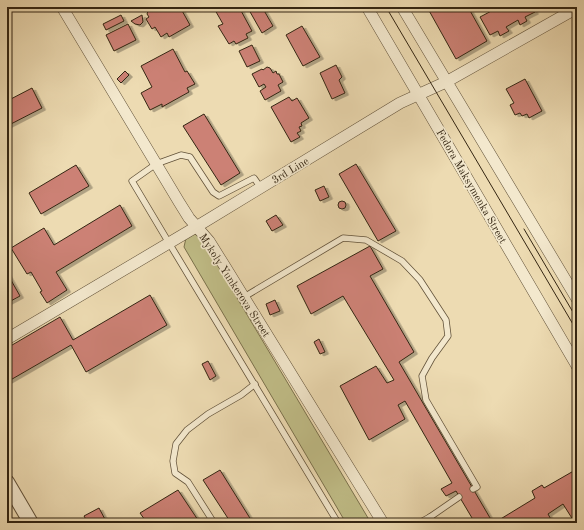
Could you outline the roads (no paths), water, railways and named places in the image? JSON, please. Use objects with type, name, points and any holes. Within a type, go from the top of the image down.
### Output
[{"type":"street","name":"Mykoly Yunkerova Street","points":[[62,7],[189,218],[209,241],[383,523]]},
{"type":"street","name":"Fedora Maksymenka Street","points":[[368,7],[577,366]]},
{"type":"street","points":[[402,7],[577,299]]},
{"type":"street","name":"3rd Line","points":[[7,339],[261,188],[400,103],[446,82],[577,8]]},
{"type":"street","points":[[7,482],[31,523]]},
{"type":"lane","points":[[261,188],[254,178],[219,196],[213,192],[190,157],[182,155],[156,164],[132,181],[338,523]]},
{"type":"lane","points":[[244,297],[343,238],[366,240],[402,261],[420,280],[446,320],[448,336],[432,358],[422,376],[426,400],[477,487],[473,489]]},
{"type":"lane","points":[[214,523],[188,482],[175,473],[173,461],[176,444],[187,430],[208,414],[241,395],[255,384]]},
{"type":"lane","points":[[420,523],[459,497]]},
{"type":"lane","points":[[430,517],[434,523]]},
{"type":"tram line","points":[[386,7],[577,331]]},
{"type":"tram line","points":[[524,229],[577,319]]}]
